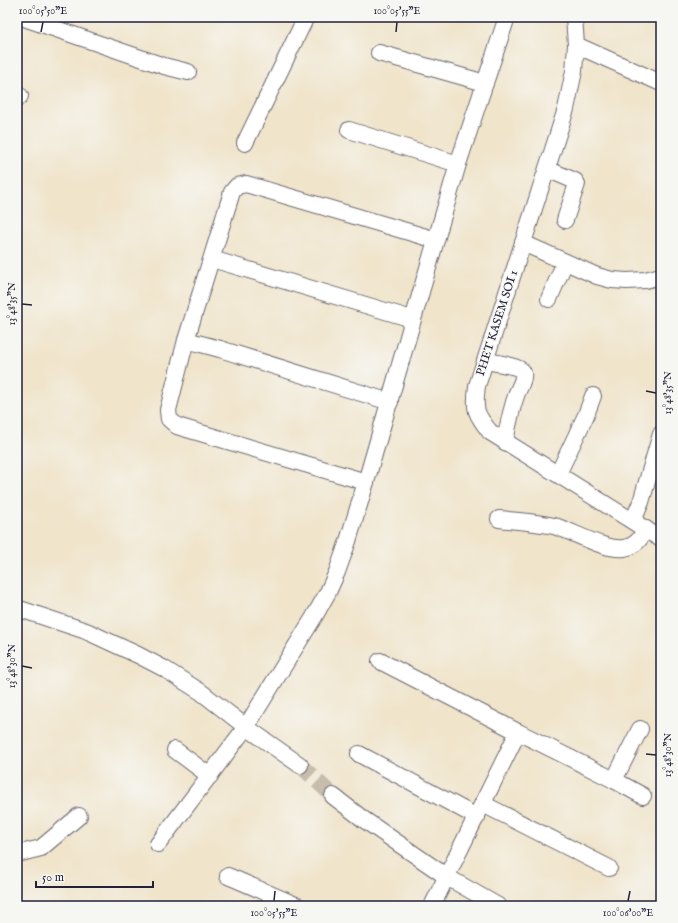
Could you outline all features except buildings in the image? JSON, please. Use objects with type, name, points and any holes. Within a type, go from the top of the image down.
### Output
[{"type":"street","points":[[21,17],[164,66],[188,72]]},
{"type":"street","points":[[245,143],[306,17]]},
{"type":"street","points":[[158,844],[246,727],[328,592],[348,541],[390,402],[412,319],[458,164],[507,17]]},
{"type":"street","name":"PHET KASEM SOI 1","points":[[574,17],[576,45],[574,71],[566,109],[477,386],[475,403],[478,417],[490,432],[661,538]]},
{"type":"street","points":[[576,45],[661,84]]},
{"type":"street","points":[[379,53],[485,83]]},
{"type":"street","points":[[349,130],[458,164]]},
{"type":"street","points":[[547,169],[575,181],[577,184],[565,220]]},
{"type":"street","points":[[366,482],[177,426],[169,419],[168,410],[186,340],[232,192],[237,186],[246,184],[436,240]]},
{"type":"street","points":[[523,243],[597,276],[612,280],[645,280],[661,276]]},
{"type":"street","points":[[212,259],[412,319]]},
{"type":"street","points":[[549,299],[565,262]]},
{"type":"street","points":[[186,340],[220,349],[390,402]]},
{"type":"street","points":[[485,361],[521,370],[523,372],[523,378],[511,409],[505,442]]},
{"type":"street","points":[[558,474],[593,396]]},
{"type":"street","points":[[499,519],[555,526],[607,546],[622,548],[632,546],[639,541],[641,502],[661,434]]},
{"type":"street","points":[[17,608],[86,631],[163,668],[201,692],[246,727],[300,765]]},
{"type":"street","points":[[380,661],[643,796]]},
{"type":"street","points":[[614,780],[640,729]]},
{"type":"street","points":[[432,906],[518,732]]},
{"type":"street","points":[[175,750],[210,776]]},
{"type":"street","points":[[359,754],[609,868]]},
{"type":"street","points":[[333,796],[363,819],[447,877],[498,906]]},
{"type":"street","points":[[17,854],[41,848],[79,816]]},
{"type":"street","points":[[228,876],[298,906]]},
{"type":"tunnel","points":[[300,765],[333,796]]}]
